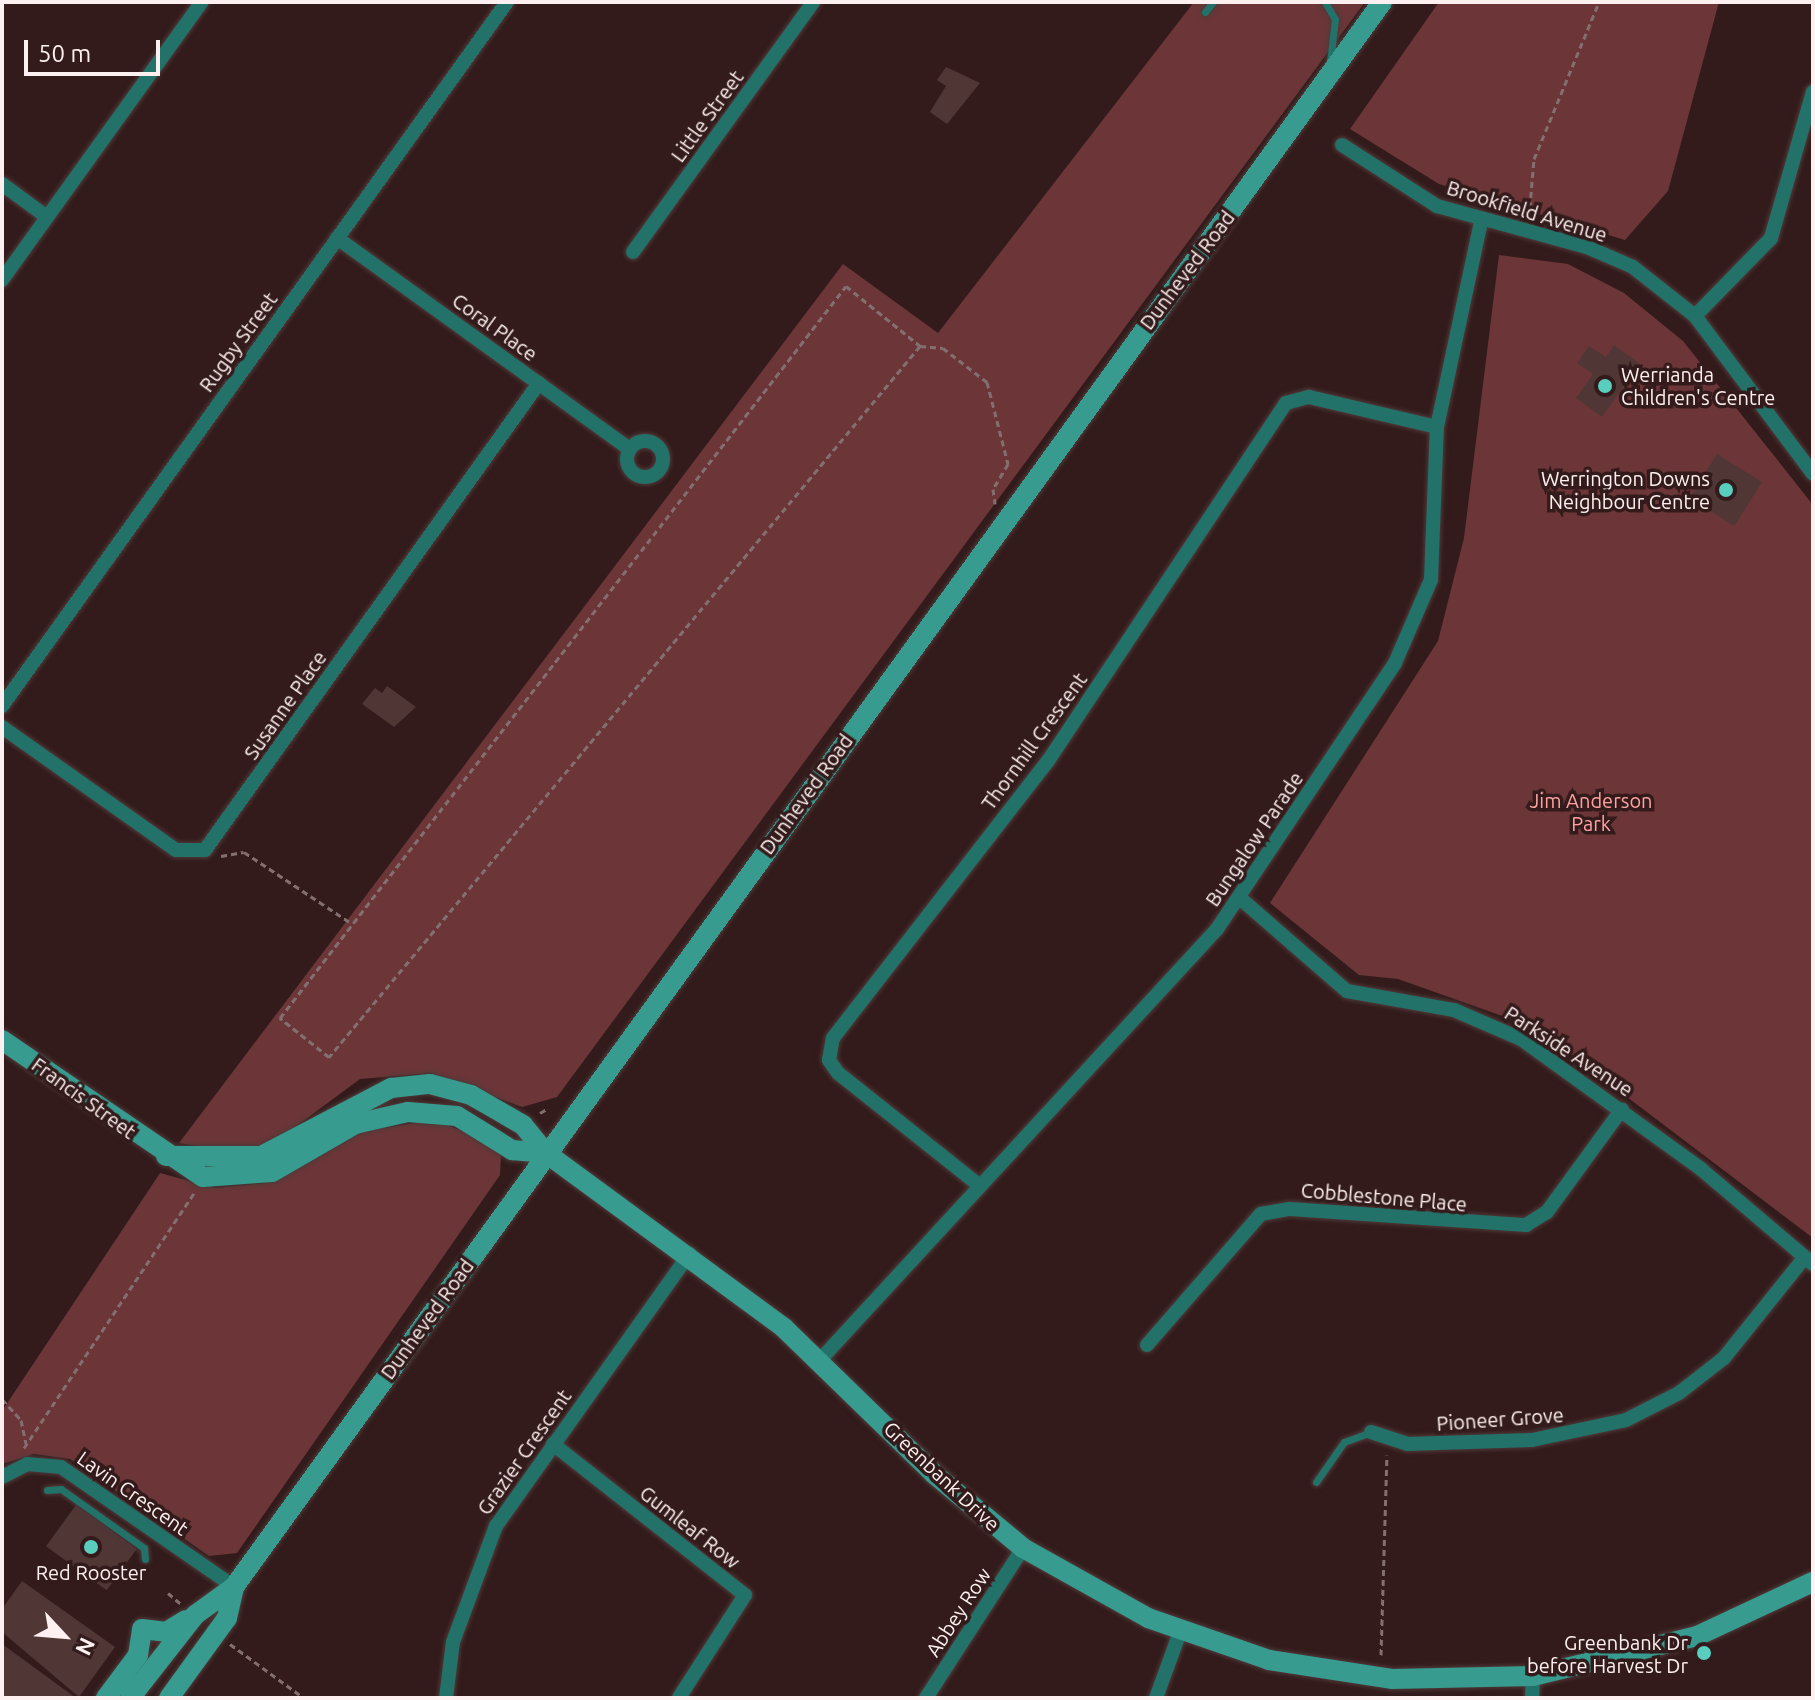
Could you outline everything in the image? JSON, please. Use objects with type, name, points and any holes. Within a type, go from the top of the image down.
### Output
[{"type":"main road","name":"Dunheved Road","points":[[169,1698],[227,1618],[234,1587],[1382,2]]},
{"type":"main road","name":"Francis Street","points":[[2,1040],[166,1156],[261,1156],[364,1097],[416,1084],[471,1095],[528,1129],[546,1153]]},
{"type":"main road","name":"Greenbank Drive","points":[[546,1153],[689,1254],[821,1359],[934,1474],[1023,1548],[1180,1632],[1345,1674],[1430,1681],[1533,1676],[1686,1640],[1813,1582]]},
{"type":"main road","name":"Dunheved Road","points":[[130,1698],[190,1611],[234,1587]]},
{"type":"main road","points":[[106,1698],[138,1655],[142,1629],[166,1632],[190,1611]]},
{"type":"street","points":[[2,280],[202,2]]},
{"type":"street","name":"Rugby Street","points":[[2,706],[507,2]]},
{"type":"street","name":"Little Street","points":[[633,252],[813,2]]},
{"type":"street","points":[[1695,316],[1771,238],[1813,92]]},
{"type":"street","name":"Brookfield Avenue","points":[[1342,145],[1412,194],[1481,221],[1603,253],[1695,316],[1813,474]]},
{"type":"street","points":[[2,184],[47,217]]},
{"type":"street","name":"Bungalow Parade","points":[[821,1359],[1241,899],[1419,617],[1437,546],[1437,427],[1481,221]]},
{"type":"street","name":"Coral Place","points":[[337,238],[630,449]]},
{"type":"street","name":"Susanne Place","points":[[207,854],[539,383]]},
{"type":"street","name":"Thornhill Crescent","points":[[980,1186],[838,1073],[829,1060],[833,1038],[1048,761],[1286,403],[1309,397],[1437,427]]},
{"type":"street","points":[[2,727],[176,850],[207,854]]},
{"type":"street","name":"Parkside Avenue","points":[[1241,899],[1347,991],[1485,1020],[1622,1109],[1809,1261]]},
{"type":"street","name":"Cobblestone Place","points":[[1147,1345],[1261,1214],[1290,1209],[1526,1225],[1547,1212],[1622,1109]]},
{"type":"street","name":"Grazier Crescent","points":[[446,1698],[453,1642],[487,1544],[553,1444],[689,1254]]},
{"type":"street","name":"Pioneer Grove","points":[[1371,1432],[1390,1440],[1551,1439],[1634,1416],[1724,1358],[1809,1261]]},
{"type":"street","name":"Gumleaf Row","points":[[553,1444],[745,1595],[679,1698]]},
{"type":"street","points":[[2,1477],[27,1464]]},
{"type":"street","name":"Lavin Crescent","points":[[27,1464],[73,1473],[234,1587]]},
{"type":"street","name":"Abbey Row","points":[[926,1698],[1023,1548]]},
{"type":"street","points":[[1156,1698],[1180,1632]]},
{"type":"street","points":[[1532,1698],[1533,1676]]},
{"type":"lane","points":[[1205,12],[1213,2]]},
{"type":"lane","points":[[1325,2],[1335,19],[1326,80]]},
{"type":"lane","points":[[1316,1482],[1344,1442],[1371,1432]]},
{"type":"lane","points":[[47,1490],[61,1489],[144,1548],[145,1559]]},
{"type":"path","points":[[1529,220],[1534,159],[1599,2]]},
{"type":"path","points":[[920,346],[329,1057],[280,1018],[846,286],[920,346],[943,348],[987,382],[1008,464],[993,489],[997,530]]},
{"type":"path","points":[[207,854],[244,852],[351,923]]},
{"type":"path","points":[[540,1113],[547,1109]]},
{"type":"path","points":[[27,1446],[197,1189]]},
{"type":"path","points":[[2,1399],[21,1420],[27,1446],[27,1464]]},
{"type":"path","points":[[1381,1655],[1390,1440]]},
{"type":"path","points":[[168,1593],[190,1611]]},
{"type":"path","points":[[222,1639],[304,1698]]},
{"type":"green space","points":[[1194,2],[1365,2],[557,1097],[522,1107],[431,1073],[360,1079],[275,1142],[240,1153],[179,1143],[843,264],[938,333]]},
{"type":"green space","points":[[1439,2],[1719,2],[1668,191],[1625,240],[1439,184],[1350,129]]},
{"type":"green space","name":"Jim Anderson Park","points":[[1499,255],[1568,264],[1624,293],[1683,341],[1813,505],[1813,1238],[1536,1028],[1398,979],[1359,975],[1270,903],[1438,641],[1464,538]]},
{"type":"green space","points":[[435,1120],[491,1143],[501,1156],[500,1175],[237,1553],[209,1556],[70,1459],[34,1454],[2,1464],[2,1411],[160,1173],[215,1188],[266,1183],[358,1132]]},
{"type":"building","points":[[946,67],[980,83],[947,124],[930,112],[946,86],[937,80]]},
{"type":"building","name":"Werrianda Children's Centre","points":[[1614,345],[1640,364],[1602,417],[1576,398],[1593,374],[1577,363],[1589,346],[1606,357]]},
{"type":"building","name":"Werrington Downs Neighbour Centre","points":[[1717,454],[1762,482],[1734,526],[1689,498]]},
{"type":"building","points":[[387,686],[416,707],[394,727],[362,704],[375,688],[382,693]]},
{"type":"building","points":[[76,1505],[137,1549],[107,1590],[46,1546]]},
{"type":"building","points":[[22,1581],[115,1647],[79,1697],[2,1632],[2,1609]]},
{"type":"building","points":[[2,1644],[76,1698],[2,1698]]},
{"type":"place","name":"Werrianda Children's Centre","points":[[1605,386]]},
{"type":"place","name":"Werrington Downs Neighbour Centre","points":[[1726,490]]},
{"type":"place","name":"Red Rooster","points":[[91,1547]]},
{"type":"place","name":"Greenbank Dr before Harvest Dr","points":[[1704,1653]]}]
